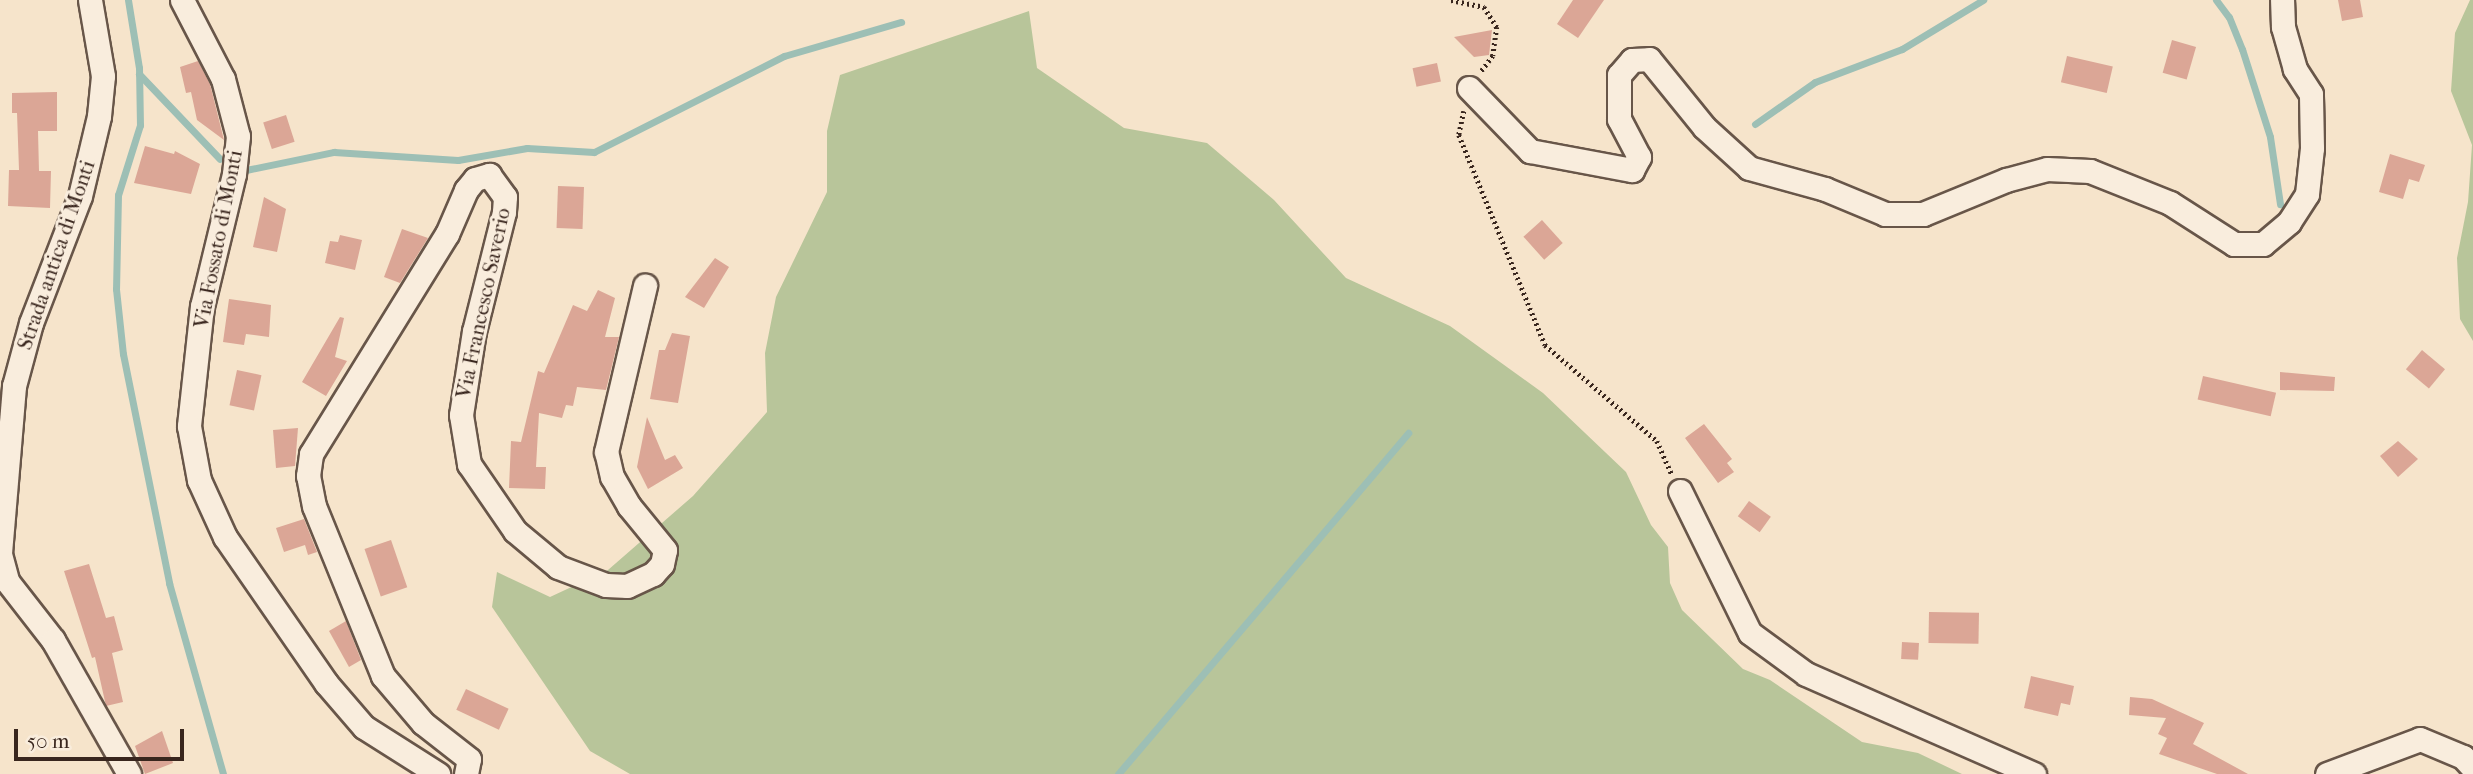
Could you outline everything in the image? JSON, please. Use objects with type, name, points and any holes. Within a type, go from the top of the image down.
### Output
[{"type":"street","name":"Strada antica di Monti","points":[[90,0],[103,76],[99,116],[80,196],[31,323],[14,386],[0,553],[7,581],[53,640],[129,774]]},
{"type":"street","name":"Via Fossato di Monti","points":[[182,0],[223,79],[238,136],[234,174],[202,306],[189,426],[199,480],[225,537],[326,683],[364,727],[438,774]]},
{"type":"street","points":[[1469,88],[1530,151],[1632,170],[1639,157],[1619,119],[1619,75],[1632,60],[1649,59],[1704,127],[1749,167],[1825,189],[1885,214],[1923,214],[2047,169],[2090,171],[2170,204],[2211,226],[2234,244],[2263,244],[2289,222],[2307,194],[2312,148],[2311,94],[2295,69],[2283,27],[2282,0]]},
{"type":"street","name":"Via Francesco Saverio","points":[[466,774],[469,759],[461,750],[423,723],[383,676],[314,506],[308,476],[311,454],[447,234],[466,190],[475,179],[488,175],[499,185],[505,205],[474,331],[461,415],[469,464],[515,531],[558,567],[606,585],[627,586],[653,575],[662,564],[665,550],[629,506],[612,477],[606,452],[626,381],[645,286]]},
{"type":"street","points":[[1680,491],[1750,633],[1805,674],[2034,774]]},
{"type":"street","points":[[2327,774],[2420,739],[2463,757],[2473,768]]},
{"type":"path","points":[[1451,0],[1484,7],[1497,27],[1493,55],[1469,88],[1459,135],[1545,345],[1657,442],[1680,491]]},
{"type":"green space","points":[[2470,0],[2473,0],[2473,341],[2460,319],[2457,258],[2468,202],[2472,145],[2451,91],[2455,33]]},
{"type":"green space","points":[[1029,11],[1037,68],[1124,128],[1207,143],[1274,200],[1346,278],[1450,326],[1543,393],[1626,472],[1651,525],[1668,547],[1670,583],[1682,610],[1743,669],[1770,680],[1862,742],[1918,753],[1962,774],[630,774],[590,751],[492,607],[497,572],[550,597],[608,570],[693,496],[767,412],[765,353],[776,297],[827,192],[827,131],[840,75]]},
{"type":"building","points":[[1573,0],[1604,0],[1578,38],[1557,24]]},
{"type":"building","points":[[2338,0],[2360,0],[2363,17],[2342,21]]},
{"type":"building","points":[[1492,30],[1489,55],[1474,57],[1454,37]]},
{"type":"building","points":[[2172,40],[2196,47],[2187,80],[2163,73]]},
{"type":"building","points":[[2067,56],[2113,67],[2107,93],[2061,82]]},
{"type":"building","points":[[198,61],[210,84],[224,140],[197,120],[191,92],[186,93],[180,67]]},
{"type":"building","points":[[1437,63],[1441,82],[1416,87],[1413,68]]},
{"type":"building","points":[[57,92],[57,131],[38,131],[39,171],[51,171],[50,208],[8,206],[9,170],[19,170],[17,113],[12,113],[12,93]]},
{"type":"building","points":[[286,115],[295,142],[272,149],[263,122]]},
{"type":"building","points":[[145,146],[174,154],[175,151],[200,164],[191,194],[134,183]]},
{"type":"building","points":[[2390,154],[2425,165],[2419,182],[2409,179],[2403,199],[2379,192]]},
{"type":"building","points":[[558,186],[584,187],[583,229],[557,228]]},
{"type":"building","points":[[264,197],[286,209],[277,252],[253,247]]},
{"type":"building","points":[[1542,220],[1563,243],[1544,260],[1523,237]]},
{"type":"building","points":[[402,229],[428,238],[400,283],[384,277]]},
{"type":"building","points":[[340,235],[362,240],[355,270],[325,263],[330,241],[338,242]]},
{"type":"building","points":[[715,258],[729,267],[704,308],[685,297]]},
{"type":"building","points":[[598,290],[615,298],[605,337],[619,337],[606,390],[577,387],[573,406],[566,405],[562,418],[539,413],[536,467],[546,467],[545,489],[509,488],[511,441],[521,442],[538,371],[544,373],[573,305],[587,311]]},
{"type":"building","points":[[229,299],[271,305],[269,337],[246,334],[244,345],[223,342]]},
{"type":"building","points":[[340,317],[344,318],[335,357],[347,361],[326,396],[302,382]]},
{"type":"building","points":[[672,333],[690,336],[678,403],[650,399],[659,350],[665,350]]},
{"type":"building","points":[[2422,350],[2445,369],[2429,388],[2406,369]]},
{"type":"building","points":[[237,370],[261,375],[254,410],[230,405]]},
{"type":"building","points":[[2280,372],[2335,377],[2334,391],[2280,390]]},
{"type":"building","points":[[2203,376],[2276,393],[2271,416],[2198,399]]},
{"type":"building","points":[[647,417],[665,460],[675,455],[683,468],[648,489],[637,467]]},
{"type":"building","points":[[1704,424],[1732,459],[1727,463],[1734,472],[1718,483],[1685,438]]},
{"type":"building","points":[[298,428],[295,466],[276,468],[273,430]]},
{"type":"building","points":[[2398,441],[2418,459],[2398,477],[2380,456]]},
{"type":"building","points":[[1749,501],[1771,517],[1760,532],[1738,516]]},
{"type":"building","points":[[304,519],[317,552],[308,555],[305,545],[284,552],[276,528]]},
{"type":"building","points":[[391,540],[407,587],[381,596],[365,549]]},
{"type":"building","points":[[89,564],[106,618],[114,616],[123,650],[112,653],[123,702],[106,706],[95,657],[92,658],[64,571]]},
{"type":"building","points":[[1929,612],[1979,613],[1978,644],[1928,643]]},
{"type":"building","points":[[346,621],[361,660],[349,667],[329,631]]},
{"type":"building","points":[[1902,642],[1919,643],[1918,660],[1901,659]]},
{"type":"building","points":[[2031,676],[2074,686],[2070,705],[2061,703],[2058,716],[2024,708]]},
{"type":"building","points":[[466,689],[509,709],[499,730],[456,710]]},
{"type":"building","points":[[2130,697],[2152,699],[2204,723],[2193,744],[2248,774],[2217,774],[2159,754],[2167,738],[2158,734],[2166,718],[2129,715]]},
{"type":"building","points":[[162,731],[173,763],[145,774],[135,746]]},
{"type":"waterway","points":[[128,0],[139,68],[140,125],[118,195],[116,289],[123,354],[169,583],[223,774]]},
{"type":"waterway","points":[[1755,124],[1815,82],[1902,49],[1983,0]]},
{"type":"waterway","points":[[2216,0],[2229,17],[2242,49],[2270,137],[2280,204]]},
{"type":"waterway","points":[[246,170],[334,152],[458,160],[527,148],[594,152],[784,56],[901,22]]},
{"type":"waterway","points":[[139,74],[220,159]]},
{"type":"waterway","points":[[1118,774],[1408,433]]}]
